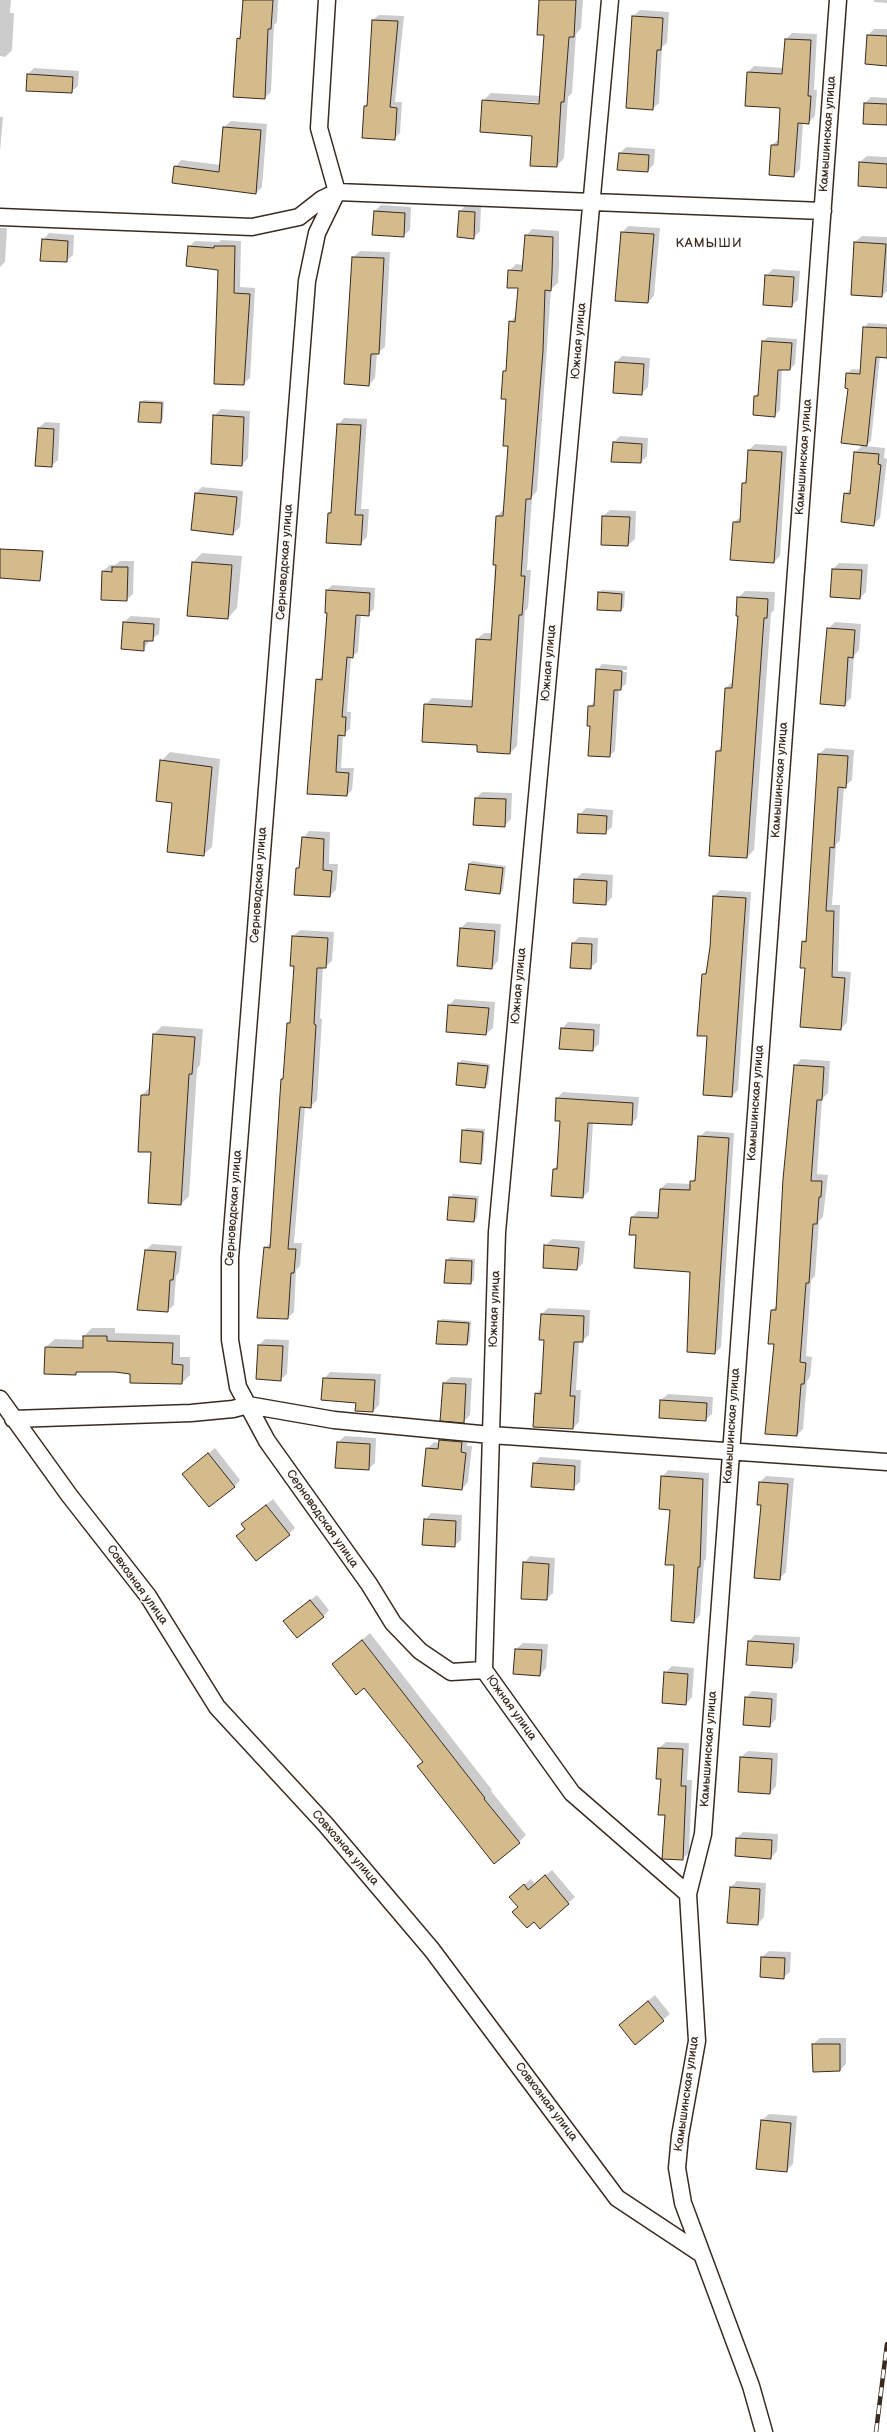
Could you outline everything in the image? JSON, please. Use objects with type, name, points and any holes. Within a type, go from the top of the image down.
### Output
[{"type":"street","points":[[327,0],[319,128],[337,192]]},
{"type":"street","name":"Южная улица","points":[[610,0],[497,1232],[484,1670],[572,1793],[688,1894]]},
{"type":"street","name":"Камышинская улица","points":[[764,2432],[751,2386],[700,2253],[683,2203],[677,2168],[680,2136],[697,2041],[688,1894],[703,1834],[838,0]]},
{"type":"street","points":[[0,217],[252,227],[298,217],[322,199],[337,192],[822,211]]},
{"type":"street","name":"Серноводская улица","points":[[337,192],[317,233],[307,281],[230,1258],[230,1340],[238,1387],[267,1441],[369,1584],[393,1623],[420,1651],[451,1672],[484,1670]]},
{"type":"street","name":"Совхозная улица","points":[[0,1399],[13,1419],[148,1596],[217,1707],[326,1825],[432,1950],[617,2198],[700,2253]]},
{"type":"street","points":[[13,1419],[191,1414],[233,1409],[248,1405],[334,1420],[491,1435],[887,1462]]},
{"type":"building","points":[[243,0],[273,0],[271,29],[268,29],[265,99],[233,97],[237,38],[240,39]]},
{"type":"building","points":[[539,0],[576,0],[574,37],[569,37],[564,102],[561,102],[557,167],[530,166],[532,136],[480,132],[482,100],[539,104],[544,35],[537,35]]},
{"type":"building","points":[[632,16],[663,18],[661,50],[657,50],[653,110],[626,108]]},
{"type":"building","points":[[372,20],[398,21],[390,107],[397,108],[395,140],[362,138],[364,106],[367,106]]},
{"type":"building","points":[[867,35],[887,36],[887,66],[865,64]]},
{"type":"building","points":[[785,39],[811,40],[808,96],[811,96],[809,124],[798,123],[794,177],[769,175],[771,145],[778,145],[780,108],[745,106],[747,72],[782,74]]},
{"type":"building","points":[[27,74],[73,77],[72,93],[26,91]]},
{"type":"building","points":[[864,103],[887,104],[887,125],[863,124]]},
{"type":"building","points":[[223,127],[261,130],[256,194],[172,183],[174,166],[219,172]]},
{"type":"building","points":[[619,153],[649,155],[648,172],[617,170]]},
{"type":"building","points":[[859,162],[887,164],[887,188],[858,186]]},
{"type":"building","points":[[374,211],[405,213],[404,237],[372,235]]},
{"type":"building","points":[[459,211],[475,212],[474,239],[457,237]]},
{"type":"building","points":[[621,232],[654,234],[648,303],[615,301]]},
{"type":"building","points":[[525,235],[553,237],[552,273],[551,291],[545,290],[543,351],[531,499],[526,499],[521,576],[525,576],[522,615],[519,615],[510,754],[477,752],[477,745],[422,742],[424,704],[472,707],[476,639],[491,640],[496,565],[493,565],[496,516],[503,516],[508,446],[503,446],[506,399],[501,399],[503,371],[506,371],[509,321],[515,322],[518,288],[507,288],[508,270],[522,271]]},
{"type":"building","points":[[42,239],[68,241],[67,262],[40,261]]},
{"type":"building","points":[[854,242],[886,244],[882,297],[851,295]]},
{"type":"building","points":[[188,246],[214,248],[214,246],[235,246],[234,293],[250,294],[244,385],[214,384],[218,270],[186,266]]},
{"type":"building","points":[[352,257],[384,258],[379,354],[371,354],[369,386],[344,384]]},
{"type":"building","points":[[765,275],[794,277],[792,307],[763,305]]},
{"type":"building","points":[[863,327],[887,328],[887,358],[876,357],[867,446],[841,443],[848,389],[845,388],[846,373],[860,374]]},
{"type":"building","points":[[762,341],[792,343],[790,370],[778,370],[775,417],[753,415],[754,396],[758,396]]},
{"type":"building","points":[[615,362],[644,364],[642,395],[613,393]]},
{"type":"building","points":[[140,402],[162,403],[161,423],[138,422]]},
{"type":"building","points":[[213,415],[244,417],[242,466],[211,464]]},
{"type":"building","points":[[337,424],[361,425],[355,515],[363,515],[361,545],[326,543],[328,513],[331,513]]},
{"type":"building","points":[[38,428],[54,429],[52,467],[35,466]]},
{"type":"building","points":[[613,442],[642,444],[641,463],[611,462]]},
{"type":"building","points":[[748,450],[782,452],[774,563],[730,560],[733,522],[740,522],[742,483],[746,483]]},
{"type":"building","points":[[854,452],[879,454],[878,464],[881,465],[874,526],[841,522],[844,493],[850,494]]},
{"type":"building","points":[[195,493],[237,497],[233,535],[191,530]]},
{"type":"building","points":[[602,516],[630,517],[628,546],[601,545]]},
{"type":"building","points":[[0,549],[43,551],[40,581],[0,578]]},
{"type":"building","points":[[192,562],[232,565],[228,619],[187,616]]},
{"type":"building","points":[[112,567],[128,567],[127,601],[101,600],[102,571],[112,572]]},
{"type":"building","points":[[832,569],[862,570],[860,599],[830,597]]},
{"type":"building","points":[[326,590],[370,593],[369,616],[356,615],[353,658],[347,657],[342,717],[346,717],[345,736],[338,735],[336,772],[349,773],[347,796],[307,794],[316,679],[322,680],[327,613],[325,613]]},
{"type":"building","points":[[598,592],[622,594],[621,611],[597,610]]},
{"type":"building","points":[[737,597],[768,599],[767,618],[764,618],[747,858],[709,856],[716,751],[721,751],[725,688],[732,688],[738,616],[736,616]]},
{"type":"building","points":[[123,622],[154,624],[153,641],[144,641],[144,651],[121,649]]},
{"type":"building","points":[[827,628],[855,630],[853,658],[848,657],[845,706],[820,704]]},
{"type":"building","points":[[596,669],[622,671],[621,690],[614,690],[610,757],[588,756],[590,726],[587,726],[588,706],[594,706]]},
{"type":"building","points":[[818,754],[848,756],[846,788],[838,787],[834,848],[830,847],[826,911],[834,911],[832,977],[845,978],[841,1030],[800,1027],[805,968],[800,968],[802,941],[806,942]]},
{"type":"building","points":[[160,760],[212,767],[204,856],[167,852],[172,803],[156,801]]},
{"type":"building","points":[[475,798],[506,799],[505,827],[473,825]]},
{"type":"building","points":[[578,814],[607,816],[606,834],[577,833]]},
{"type":"building","points":[[302,837],[324,839],[323,870],[332,871],[330,897],[294,895],[296,868],[299,868]]},
{"type":"building","points":[[469,864],[503,868],[500,894],[465,890]]},
{"type":"building","points":[[574,879],[607,881],[606,905],[573,903]]},
{"type":"building","points":[[713,896],[746,898],[732,1097],[703,1095],[707,1036],[697,1036],[702,974],[706,974],[710,947]]},
{"type":"building","points":[[460,928],[495,931],[492,969],[457,966]]},
{"type":"building","points":[[292,936],[328,938],[326,968],[317,968],[314,1024],[316,1025],[311,1108],[300,1107],[288,1249],[296,1249],[294,1273],[291,1273],[288,1319],[257,1318],[264,1247],[270,1248],[281,1079],[283,1079],[287,1023],[290,1023],[294,966],[290,966]]},
{"type":"building","points":[[572,943],[592,944],[591,969],[570,968]]},
{"type":"building","points":[[448,1005],[489,1008],[486,1035],[446,1032]]},
{"type":"building","points":[[561,1028],[594,1030],[593,1051],[559,1049]]},
{"type":"building","points":[[153,1034],[195,1037],[192,1074],[189,1074],[181,1205],[148,1203],[151,1152],[138,1152],[141,1095],[149,1095]]},
{"type":"building","points":[[458,1063],[488,1066],[485,1088],[456,1085]]},
{"type":"building","points":[[794,1065],[824,1067],[822,1100],[817,1100],[811,1181],[822,1181],[821,1197],[819,1197],[817,1224],[813,1224],[809,1283],[806,1283],[800,1362],[806,1363],[804,1384],[801,1384],[797,1436],[765,1434],[774,1344],[768,1344],[771,1310],[776,1310],[783,1179]]},
{"type":"building","points":[[556,1098],[633,1103],[632,1125],[588,1123],[583,1198],[551,1196],[553,1169],[557,1169],[560,1121],[555,1121]]},
{"type":"building","points":[[462,1130],[483,1132],[481,1164],[460,1162]]},
{"type":"building","points":[[698,1136],[729,1138],[715,1354],[687,1352],[690,1272],[634,1268],[636,1235],[629,1235],[631,1217],[658,1218],[660,1189],[690,1190],[690,1181],[695,1181]]},
{"type":"building","points":[[449,1197],[476,1199],[474,1222],[447,1220]]},
{"type":"building","points":[[544,1245],[579,1248],[577,1270],[543,1268]]},
{"type":"building","points":[[145,1250],[176,1252],[173,1280],[170,1280],[168,1312],[137,1310]]},
{"type":"building","points":[[446,1260],[472,1261],[471,1284],[444,1283]]},
{"type":"building","points":[[541,1314],[584,1316],[583,1342],[574,1342],[570,1396],[575,1396],[573,1429],[533,1427],[535,1393],[541,1394],[544,1340],[539,1340]]},
{"type":"building","points":[[438,1321],[469,1323],[467,1345],[436,1344]]},
{"type":"building","points":[[83,1336],[107,1336],[107,1341],[173,1343],[172,1364],[183,1365],[182,1384],[130,1383],[130,1374],[115,1372],[76,1372],[76,1375],[44,1374],[45,1347],[83,1348]]},
{"type":"building","points":[[258,1345],[283,1346],[281,1381],[256,1379]]},
{"type":"building","points":[[323,1378],[375,1380],[373,1412],[355,1411],[356,1403],[321,1400]]},
{"type":"building","points":[[443,1383],[466,1384],[464,1423],[440,1421]]},
{"type":"building","points":[[660,1400],[707,1403],[706,1421],[659,1418]]},
{"type":"building","points":[[439,1440],[462,1442],[461,1452],[466,1453],[462,1490],[422,1486],[426,1448],[438,1449]]},
{"type":"building","points":[[337,1442],[370,1444],[369,1470],[335,1468]]},
{"type":"building","points":[[208,1453],[235,1487],[209,1507],[182,1474]]},
{"type":"building","points":[[533,1463],[575,1466],[574,1490],[531,1487]]},
{"type":"building","points":[[661,1476],[703,1479],[700,1567],[698,1567],[694,1623],[671,1621],[674,1565],[665,1565],[670,1510],[659,1509]]},
{"type":"building","points":[[759,1482],[788,1484],[780,1580],[754,1578],[761,1505],[757,1505]]},
{"type":"building","points":[[266,1505],[290,1535],[256,1561],[236,1536],[245,1529],[241,1524]]},
{"type":"building","points":[[424,1519],[456,1521],[455,1547],[422,1545]]},
{"type":"building","points":[[523,1562],[549,1564],[547,1600],[521,1599]]},
{"type":"building","points":[[310,1600],[324,1617],[297,1638],[283,1621]]},
{"type":"building","points":[[362,1640],[485,1798],[484,1799],[520,1843],[494,1864],[417,1766],[423,1762],[364,1688],[356,1695],[332,1664]]},
{"type":"building","points":[[748,1641],[794,1644],[792,1668],[746,1665]]},
{"type":"building","points":[[515,1649],[542,1650],[540,1676],[513,1674]]},
{"type":"building","points":[[664,1672],[688,1674],[686,1705],[662,1703]]},
{"type":"building","points":[[745,1697],[772,1699],[770,1727],[743,1725]]},
{"type":"building","points":[[658,1748],[683,1749],[681,1786],[686,1786],[683,1860],[662,1859],[665,1815],[658,1815],[661,1779],[656,1779]]},
{"type":"building","points":[[740,1757],[772,1759],[770,1794],[738,1792]]},
{"type":"building","points":[[736,1838],[772,1840],[771,1859],[735,1856]]},
{"type":"building","points":[[545,1875],[569,1904],[540,1929],[534,1922],[527,1928],[512,1912],[518,1907],[509,1897],[524,1884],[528,1890]]},
{"type":"building","points":[[730,1887],[760,1889],[758,1925],[727,1923]]},
{"type":"building","points":[[761,1957],[785,1958],[784,1979],[760,1977]]},
{"type":"building","points":[[648,2001],[664,2021],[635,2045],[619,2025]]},
{"type":"building","points":[[812,2044],[840,2044],[840,2071],[813,2072]]},
{"type":"building","points":[[761,2120],[791,2123],[787,2172],[756,2169]]},
{"type":"railway","points":[[876,2432],[887,2344]]},
{"type":"district","name":"КАМЫШИ","points":[[709,244]]}]
